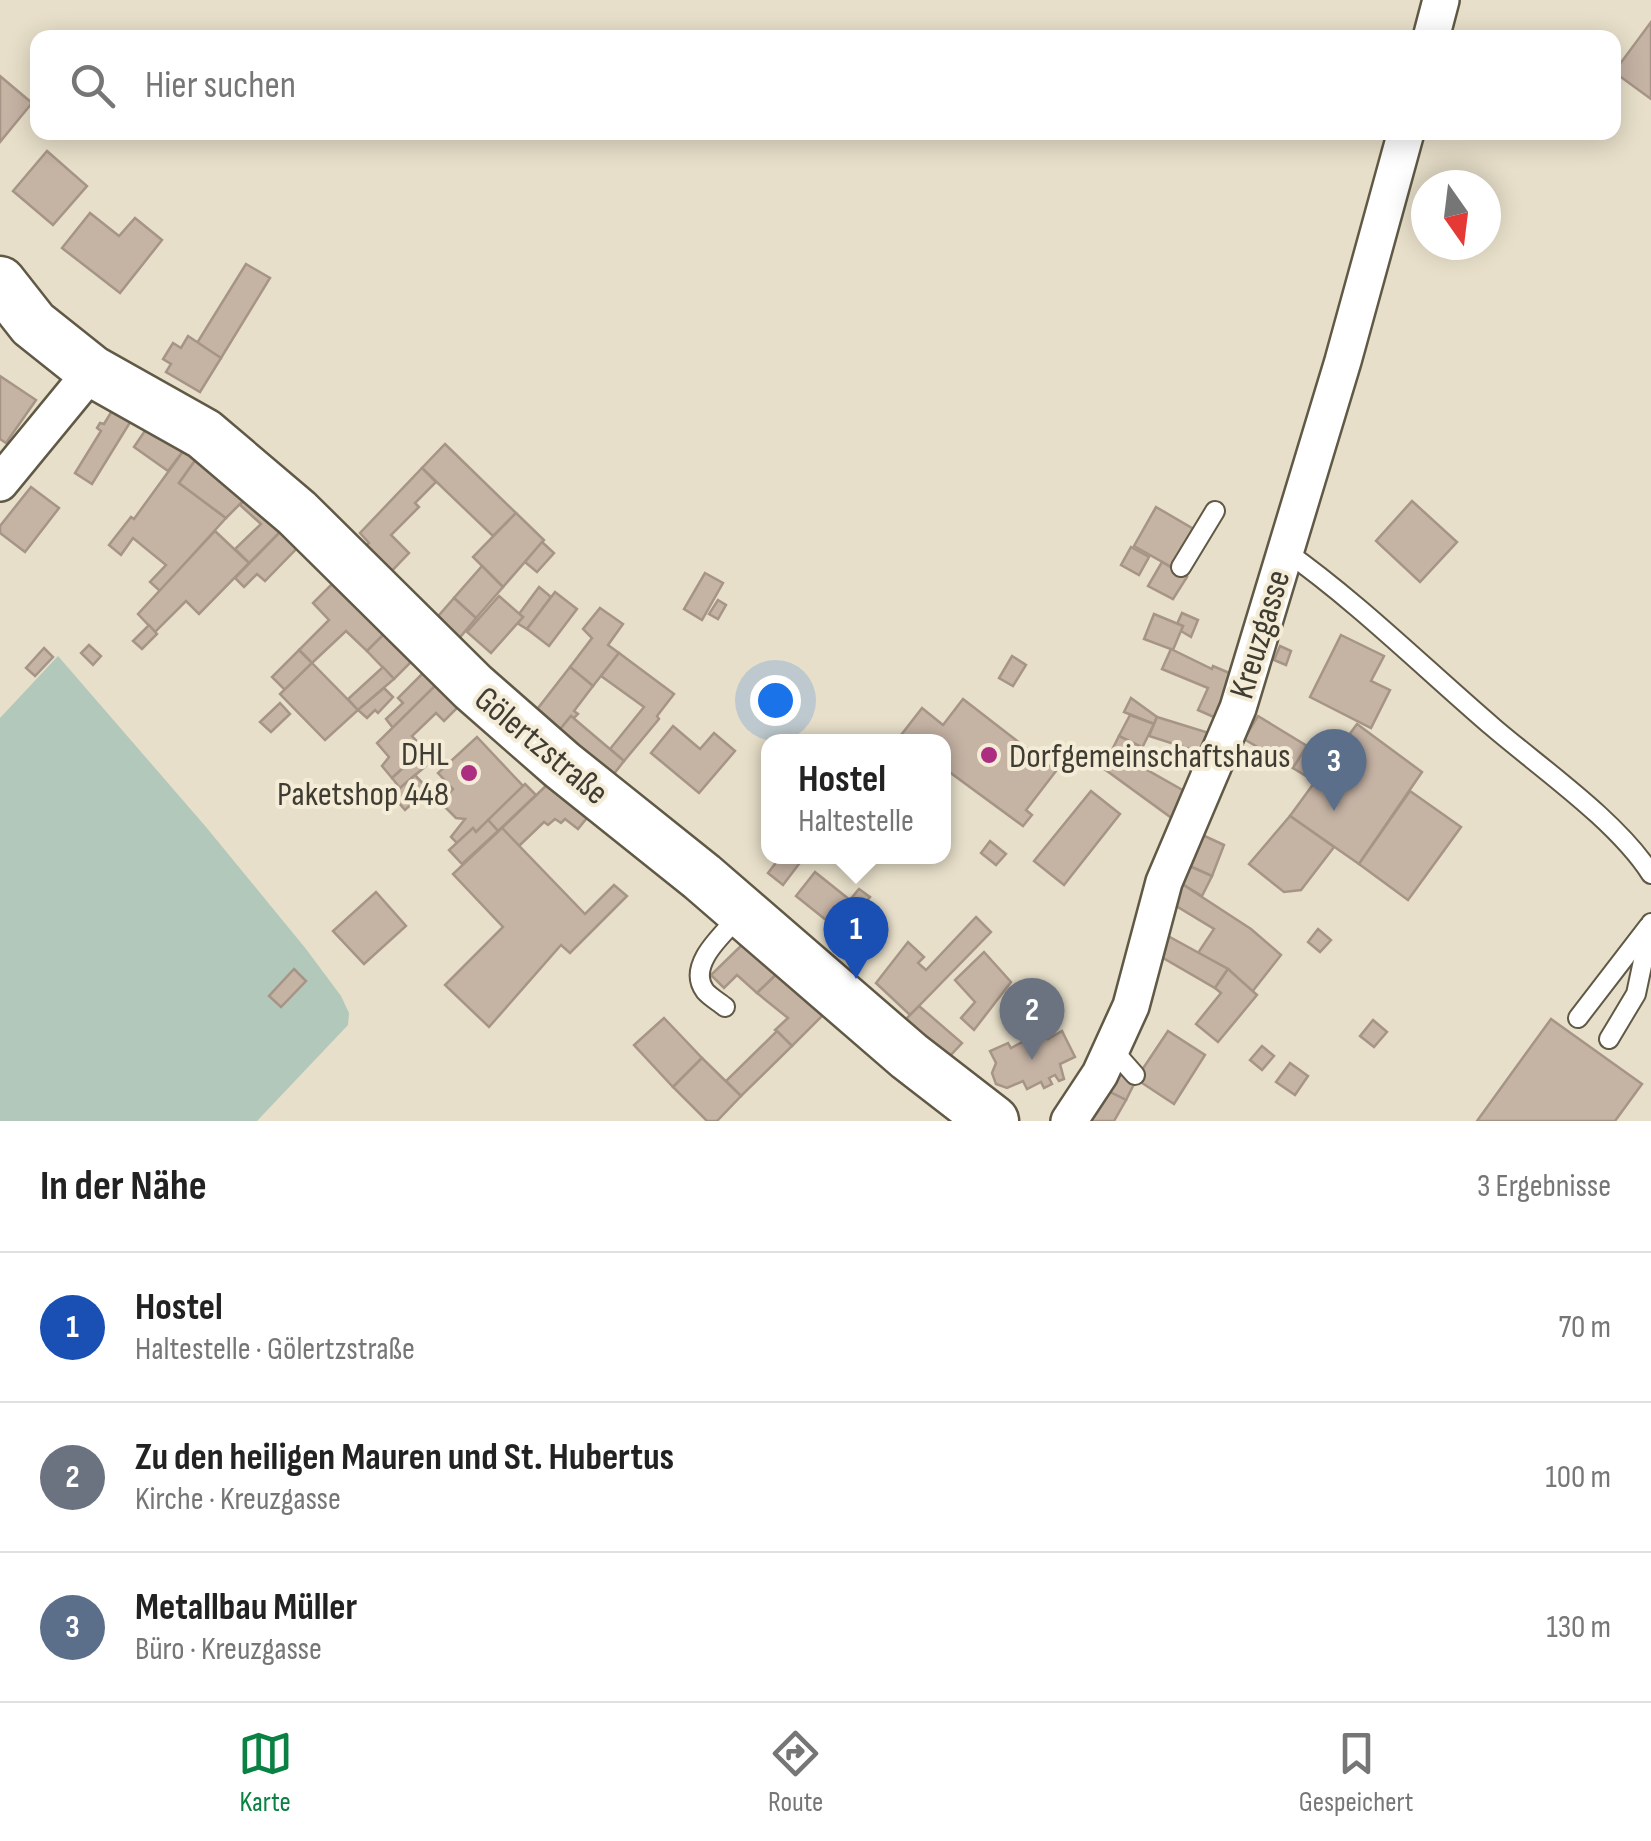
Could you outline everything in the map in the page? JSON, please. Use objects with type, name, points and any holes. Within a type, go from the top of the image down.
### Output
[{"type":"street","points":[[1434,30],[1442,0]]},
{"type":"street","name":"Kreuzgasse","points":[[1069,1121],[1124,1062],[1131,1006],[1169,868],[1238,708],[1343,361],[1404,140]]},
{"type":"street","points":[[0,282],[17,323]]},
{"type":"street","name":"Gölertzstraße","points":[[17,323],[204,434],[297,513],[473,687],[562,765],[993,1121]]},
{"type":"street","points":[[0,484],[92,371]]},
{"type":"lane","points":[[1181,567],[1215,510]]},
{"type":"lane","points":[[1284,549],[1364,611],[1402,650],[1592,812],[1643,861],[1651,874]]},
{"type":"lane","points":[[725,1006],[706,992],[700,975],[704,959],[742,912]]},
{"type":"lane","points":[[1578,1018],[1651,923]]},
{"type":"lane","points":[[1610,1039],[1636,994],[1651,923]]},
{"type":"green space","points":[[58,656],[306,949],[349,1013],[348,1025],[257,1121],[0,1121],[0,718]]},
{"type":"building","points":[[1651,22],[1651,99],[1621,77],[1621,63]]},
{"type":"building","points":[[0,76],[30,105],[0,142]]},
{"type":"building","points":[[47,151],[87,186],[53,225],[13,191]]},
{"type":"building","points":[[90,213],[119,236],[135,218],[162,240],[120,293],[62,248]]},
{"type":"building","points":[[246,264],[270,278],[221,358],[197,343]]},
{"type":"building","points":[[188,336],[221,358],[200,392],[166,372],[171,364],[163,359],[173,343],[181,348]]},
{"type":"building","points":[[0,376],[36,400],[6,443],[0,439]]},
{"type":"building","points":[[115,406],[134,416],[92,484],[75,473],[101,431],[97,428]]},
{"type":"building","points":[[149,425],[187,446],[168,471],[134,447]]},
{"type":"building","points":[[445,444],[516,513],[493,536],[422,468]]},
{"type":"building","points":[[187,446],[199,455],[179,483],[226,518],[160,591],[150,582],[166,565],[133,538],[121,555],[109,545],[131,517],[134,519]]},
{"type":"building","points":[[199,455],[250,494],[226,518],[179,483]]},
{"type":"building","points":[[422,468],[436,482],[415,503],[419,507],[391,535],[409,553],[386,577],[360,552],[369,543],[360,533]]},
{"type":"building","points":[[31,487],[59,508],[25,552],[0,533],[0,526]]},
{"type":"building","points":[[250,494],[285,527],[249,563],[235,549],[261,524],[240,505]]},
{"type":"building","points":[[1412,501],[1457,542],[1420,582],[1376,541]]},
{"type":"building","points":[[1156,507],[1197,531],[1175,569],[1134,546]]},
{"type":"building","points":[[516,513],[544,540],[503,587],[473,557]]},
{"type":"building","points":[[285,527],[302,543],[265,581],[257,574],[244,587],[235,578]]},
{"type":"building","points":[[215,531],[249,563],[199,614],[186,601],[155,632],[138,614]]},
{"type":"building","points":[[542,542],[554,553],[537,572],[525,562]]},
{"type":"building","points":[[1131,547],[1149,557],[1139,575],[1121,565]]},
{"type":"building","points":[[1162,562],[1187,577],[1173,599],[1148,586]]},
{"type":"building","points":[[482,566],[503,587],[476,618],[454,598]]},
{"type":"building","points":[[705,573],[723,583],[702,620],[684,609]]},
{"type":"building","points":[[337,579],[389,629],[367,651],[346,631],[312,663],[299,650],[329,620],[313,603]]},
{"type":"building","points":[[539,587],[551,597],[527,629],[517,623],[523,617],[519,614]]},
{"type":"building","points":[[555,592],[577,609],[549,646],[527,629]]},
{"type":"building","points":[[499,596],[523,617],[491,653],[467,632]]},
{"type":"building","points":[[454,598],[476,618],[457,641],[434,621]]},
{"type":"building","points":[[718,600],[726,605],[718,619],[709,614]]},
{"type":"building","points":[[600,608],[623,624],[608,645],[619,653],[593,686],[570,667],[592,638],[583,629]]},
{"type":"building","points":[[1182,613],[1198,620],[1191,637],[1177,624]]},
{"type":"building","points":[[1154,614],[1183,626],[1173,650],[1144,639]]},
{"type":"building","points":[[149,625],[157,634],[142,649],[133,641]]},
{"type":"building","points":[[389,629],[416,657],[394,679],[367,651]]},
{"type":"building","points":[[1341,635],[1384,656],[1371,681],[1390,690],[1371,728],[1310,697]]},
{"type":"building","points":[[89,645],[101,656],[93,665],[81,653]]},
{"type":"building","points":[[1280,646],[1291,651],[1286,665],[1274,660]]},
{"type":"building","points":[[44,648],[53,657],[35,676],[26,668]]},
{"type":"building","points":[[1171,649],[1234,675],[1216,718],[1198,710],[1208,688],[1162,669]]},
{"type":"building","points":[[299,650],[312,663],[285,690],[272,677]]},
{"type":"building","points":[[619,653],[674,694],[624,761],[610,749],[644,707],[601,676]]},
{"type":"building","points":[[1012,656],[1026,665],[1013,686],[999,678]]},
{"type":"building","points":[[312,663],[358,710],[325,740],[280,694]]},
{"type":"building","points":[[383,667],[394,679],[358,710],[348,699]]},
{"type":"building","points":[[570,667],[593,686],[574,711],[578,714],[571,716],[557,733],[535,712]]},
{"type":"building","points":[[428,668],[441,680],[393,728],[386,719],[403,703],[398,698]]},
{"type":"building","points":[[441,680],[464,701],[444,721],[436,713],[412,736],[424,749],[392,778],[382,766],[389,757],[377,743]]},
{"type":"building","points":[[384,688],[393,697],[378,713],[375,710],[367,718],[358,710]]},
{"type":"building","points":[[1131,698],[1157,717],[1154,724],[1124,712]]},
{"type":"building","name":"Dorfgemeinschaftshaus","points":[[963,699],[1056,771],[1026,810],[1032,815],[1023,826],[951,773],[951,734],[902,734],[922,708],[943,725]]},
{"type":"building","points":[[280,703],[290,714],[271,732],[260,722]]},
{"type":"building","points":[[1130,715],[1154,724],[1142,748],[1119,736]]},
{"type":"building","points":[[571,716],[624,761],[610,779],[557,733]]},
{"type":"building","points":[[1258,716],[1307,746],[1293,768],[1244,739]]},
{"type":"building","points":[[1157,717],[1209,733],[1202,753],[1149,736]]},
{"type":"building","points":[[1357,724],[1422,772],[1359,864],[1290,816]]},
{"type":"building","points":[[673,726],[700,749],[714,733],[735,751],[699,793],[651,753]]},
{"type":"building","points":[[1119,736],[1140,746],[1133,761],[1112,750]]},
{"type":"building","points":[[477,737],[524,787],[476,832],[473,828],[457,843],[451,837],[465,819],[456,818],[444,806],[453,789],[438,773]]},
{"type":"building","points":[[1307,746],[1322,749],[1319,753],[1331,761],[1316,782],[1293,768]]},
{"type":"building","points":[[424,749],[433,760],[400,788],[392,778]]},
{"type":"building","points":[[1112,750],[1186,792],[1173,819],[1103,768]]},
{"type":"building","points":[[415,775],[428,789],[405,810],[392,795]]},
{"type":"building","points":[[552,780],[591,813],[578,829],[565,819],[561,823],[555,819],[548,825],[544,822],[519,846],[502,828]]},
{"type":"building","points":[[525,784],[536,795],[498,831],[488,820]]},
{"type":"building","points":[[1091,791],[1120,814],[1064,885],[1034,861]]},
{"type":"building","points":[[1410,791],[1461,827],[1408,900],[1359,864]]},
{"type":"building","points":[[1290,816],[1334,847],[1301,890],[1284,892],[1249,864]]},
{"type":"building","points":[[488,820],[498,831],[462,864],[449,850]]},
{"type":"building","points":[[502,828],[585,914],[614,885],[627,896],[570,953],[561,945],[489,1027],[445,985],[503,927],[453,874]]},
{"type":"building","points":[[1196,832],[1224,845],[1212,876],[1183,863]]},
{"type":"building","points":[[990,841],[1006,854],[996,865],[981,853]]},
{"type":"building","points":[[775,864],[799,864],[783,885],[768,873]]},
{"type":"building","points":[[1187,865],[1212,876],[1202,896],[1179,882]]},
{"type":"building","points":[[815,872],[850,900],[831,924],[796,896]]},
{"type":"building","points":[[1179,882],[1251,929],[1281,955],[1252,992],[1228,969],[1198,953],[1214,929],[1168,901]]},
{"type":"building","points":[[859,889],[870,897],[855,915],[844,907]]},
{"type":"building","points":[[376,892],[406,926],[364,964],[333,931]]},
{"type":"building","points":[[976,917],[991,932],[910,1015],[876,983],[908,942],[924,957],[918,963],[926,970]]},
{"type":"building","points":[[1318,929],[1331,940],[1320,952],[1308,942]]},
{"type":"building","points":[[1168,936],[1228,969],[1215,988],[1158,955]]},
{"type":"building","points":[[747,940],[782,969],[757,993],[737,975],[724,988],[711,975]]},
{"type":"building","points":[[984,952],[1011,982],[974,1030],[961,1018],[975,1002],[955,980]]},
{"type":"building","points":[[294,969],[306,981],[281,1007],[269,996]]},
{"type":"building","points":[[782,969],[829,1009],[792,1046],[775,1030],[788,1018],[757,993]]},
{"type":"building","points":[[1228,969],[1257,995],[1218,1042],[1196,1024],[1221,993],[1215,988]]},
{"type":"building","points":[[919,1006],[962,1043],[947,1059],[903,1022]]},
{"type":"building","points":[[664,1018],[702,1058],[673,1087],[634,1045]]},
{"type":"building","points":[[1551,1019],[1642,1084],[1615,1121],[1477,1121]]},
{"type":"building","points":[[1373,1020],[1387,1032],[1374,1047],[1360,1036]]},
{"type":"building","points":[[777,1031],[792,1046],[741,1096],[726,1081]]},
{"type":"building","points":[[1043,1031],[1048,1039],[1062,1031],[1075,1057],[1060,1064],[1064,1079],[1059,1081],[1055,1075],[1049,1078],[1052,1084],[1044,1088],[1041,1082],[1027,1089],[1023,1081],[1007,1088],[996,1084],[992,1073],[996,1063],[990,1051],[1008,1043],[1011,1048]]},
{"type":"building","points":[[1168,1031],[1205,1055],[1174,1104],[1136,1079]]},
{"type":"building","points":[[1262,1046],[1274,1056],[1262,1070],[1250,1060]]},
{"type":"building","points":[[702,1058],[741,1096],[717,1121],[707,1121],[673,1087]]},
{"type":"building","points":[[1290,1063],[1308,1076],[1295,1095],[1276,1082]]},
{"type":"building","points":[[1113,1071],[1135,1082],[1126,1100],[1104,1089]]},
{"type":"building","points":[[1104,1089],[1126,1100],[1114,1121],[1088,1121]]},
{"type":"place","name":"Dorfgemeinschaftshaus","points":[[989,755]]},
{"type":"place","name":"DHL Paketshop 448","points":[[469,773]]},
{"type":"place","name":"Metallbau Müller","points":[[1334,811]]},
{"type":"place","name":"Hostel","points":[[856,979]]},
{"type":"place","name":"Zu den heiligen Mauren und St. Hubertus","points":[[1032,1060]]}]
